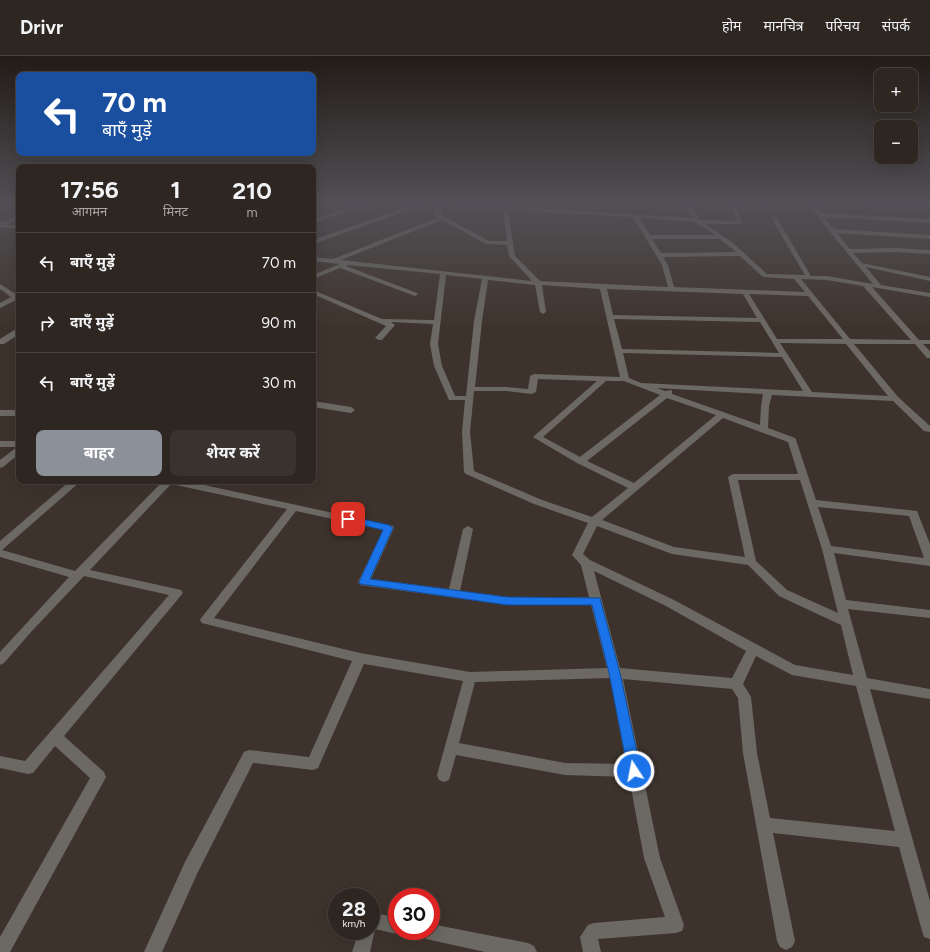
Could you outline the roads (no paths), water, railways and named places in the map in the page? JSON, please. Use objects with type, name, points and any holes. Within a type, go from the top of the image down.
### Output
[{"type":"street","points":[[334,261],[375,245]]},
{"type":"street","points":[[510,245],[512,256],[538,283],[543,312]]},
{"type":"street","points":[[653,245],[665,265],[672,290]]},
{"type":"street","points":[[731,245],[765,276],[827,278],[929,296]]},
{"type":"street","points":[[790,245],[809,277]]},
{"type":"street","points":[[844,245],[879,287]]},
{"type":"street","points":[[849,251],[895,250],[930,252]]},
{"type":"street","points":[[659,255],[742,254]]},
{"type":"street","points":[[316,258],[443,274],[538,283],[672,290],[810,294]]},
{"type":"street","points":[[316,276],[349,263]]},
{"type":"street","points":[[859,264],[930,279]]},
{"type":"street","points":[[341,266],[415,294]]},
{"type":"street","points":[[443,274],[434,344],[438,366],[452,398],[506,389],[532,392],[534,376],[625,379],[792,440],[827,549],[861,683],[905,840],[925,899],[930,931]]},
{"type":"street","points":[[796,277],[895,399],[927,429],[930,429]]},
{"type":"street","points":[[485,278],[478,321],[466,432],[469,472],[538,502],[672,550],[751,562]]},
{"type":"street","points":[[866,285],[930,356]]},
{"type":"street","points":[[0,286],[16,297]]},
{"type":"street","points":[[603,287],[625,379]]},
{"type":"street","points":[[745,292],[783,355],[809,394]]},
{"type":"street","points":[[316,293],[391,325],[379,338]]},
{"type":"street","points":[[0,306],[16,298]]},
{"type":"street","points":[[610,317],[762,320]]},
{"type":"street","points":[[381,320],[437,322]]},
{"type":"street","points":[[0,342],[16,333]]},
{"type":"street","points":[[775,341],[930,342]]},
{"type":"street","points":[[619,351],[783,355]]},
{"type":"street","points":[[604,379],[537,437],[580,461],[635,487]]},
{"type":"street","points":[[640,385],[895,399]]},
{"type":"street","points":[[580,461],[594,452],[666,394],[677,387]]},
{"type":"street","points":[[764,430],[764,406],[768,392]]},
{"type":"street","points":[[316,404],[351,410]]},
{"type":"street","points":[[0,413],[16,412]]},
{"type":"street","points":[[722,415],[594,521],[577,555],[586,562],[670,603],[792,670],[930,694]]},
{"type":"street","points":[[0,444],[16,444]]},
{"type":"street","points":[[0,465],[16,452]]},
{"type":"street","points":[[804,477],[733,477],[751,562],[783,593],[846,622]]},
{"type":"street","points":[[0,547],[73,484]]},
{"type":"street","points":[[0,660],[165,484]]},
{"type":"street","points":[[188,484],[389,528],[364,582],[507,601],[596,601]]},
{"type":"street","points":[[812,503],[913,513],[930,558]]},
{"type":"street","points":[[293,508],[206,620],[360,658],[470,677],[615,673],[736,684]]},
{"type":"street","points":[[454,594],[468,529]]},
{"type":"street","points":[[827,549],[930,562]]},
{"type":"street","points":[[0,553],[80,574],[177,593],[28,768],[0,762]]},
{"type":"street","points":[[586,562],[615,673],[652,858],[676,925],[594,931],[590,937],[592,952]]},
{"type":"street","points":[[841,604],[930,614]]},
{"type":"street","points":[[736,684],[754,648]]},
{"type":"street","points":[[153,952],[191,868],[249,756],[313,764],[360,658]]},
{"type":"street","points":[[444,775],[470,677]]},
{"type":"street","points":[[736,684],[744,697],[750,753],[786,941]]},
{"type":"street","points":[[1,952],[99,777],[55,737]]},
{"type":"street","points":[[451,748],[565,769],[634,771]]},
{"type":"street","points":[[765,825],[905,840]]},
{"type":"street","points":[[440,934],[528,952]]},
{"type":"street","points":[[361,952],[364,940]]}]
